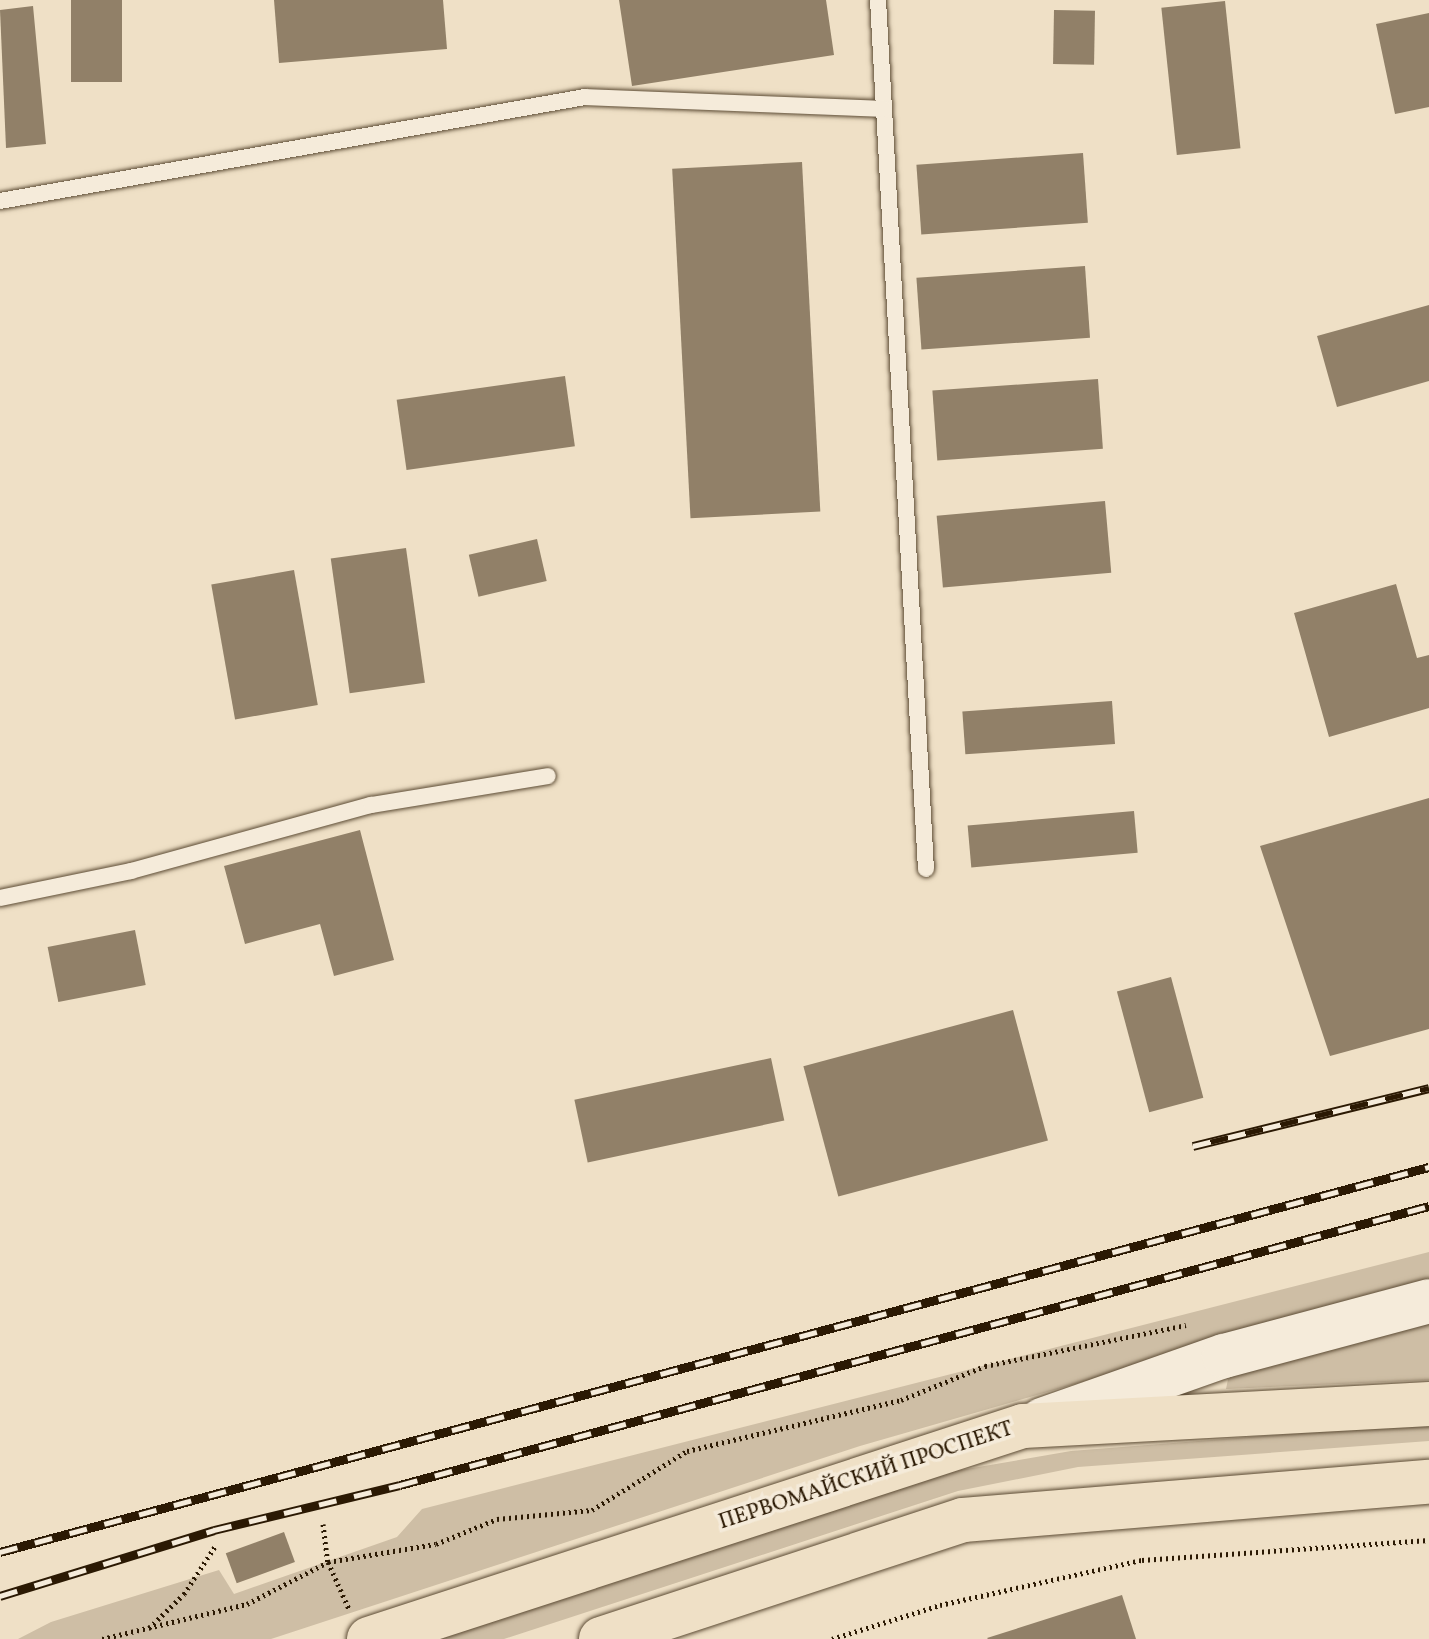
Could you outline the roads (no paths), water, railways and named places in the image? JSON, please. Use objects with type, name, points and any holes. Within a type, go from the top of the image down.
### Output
[{"type":"main road","points":[[1023,1426],[1224,1356],[1429,1301]]},
{"type":"main road","name":"ПЕРВОМАЙСКИЙ ПРОСПЕКТ","points":[[360,1626],[1023,1426],[1429,1404]]},
{"type":"main road","points":[[601,1639],[963,1520],[1429,1482]]},
{"type":"lane","points":[[878,0],[926,869]]},
{"type":"lane","points":[[0,201],[585,97],[884,109]]},
{"type":"lane","points":[[0,898],[131,871],[371,805],[548,776]]},
{"type":"railway","points":[[1193,1146],[1429,1088]]},
{"type":"railway","points":[[0,1552],[1429,1167]]},
{"type":"railway","points":[[0,1596],[214,1530],[400,1485],[1429,1206]]}]
